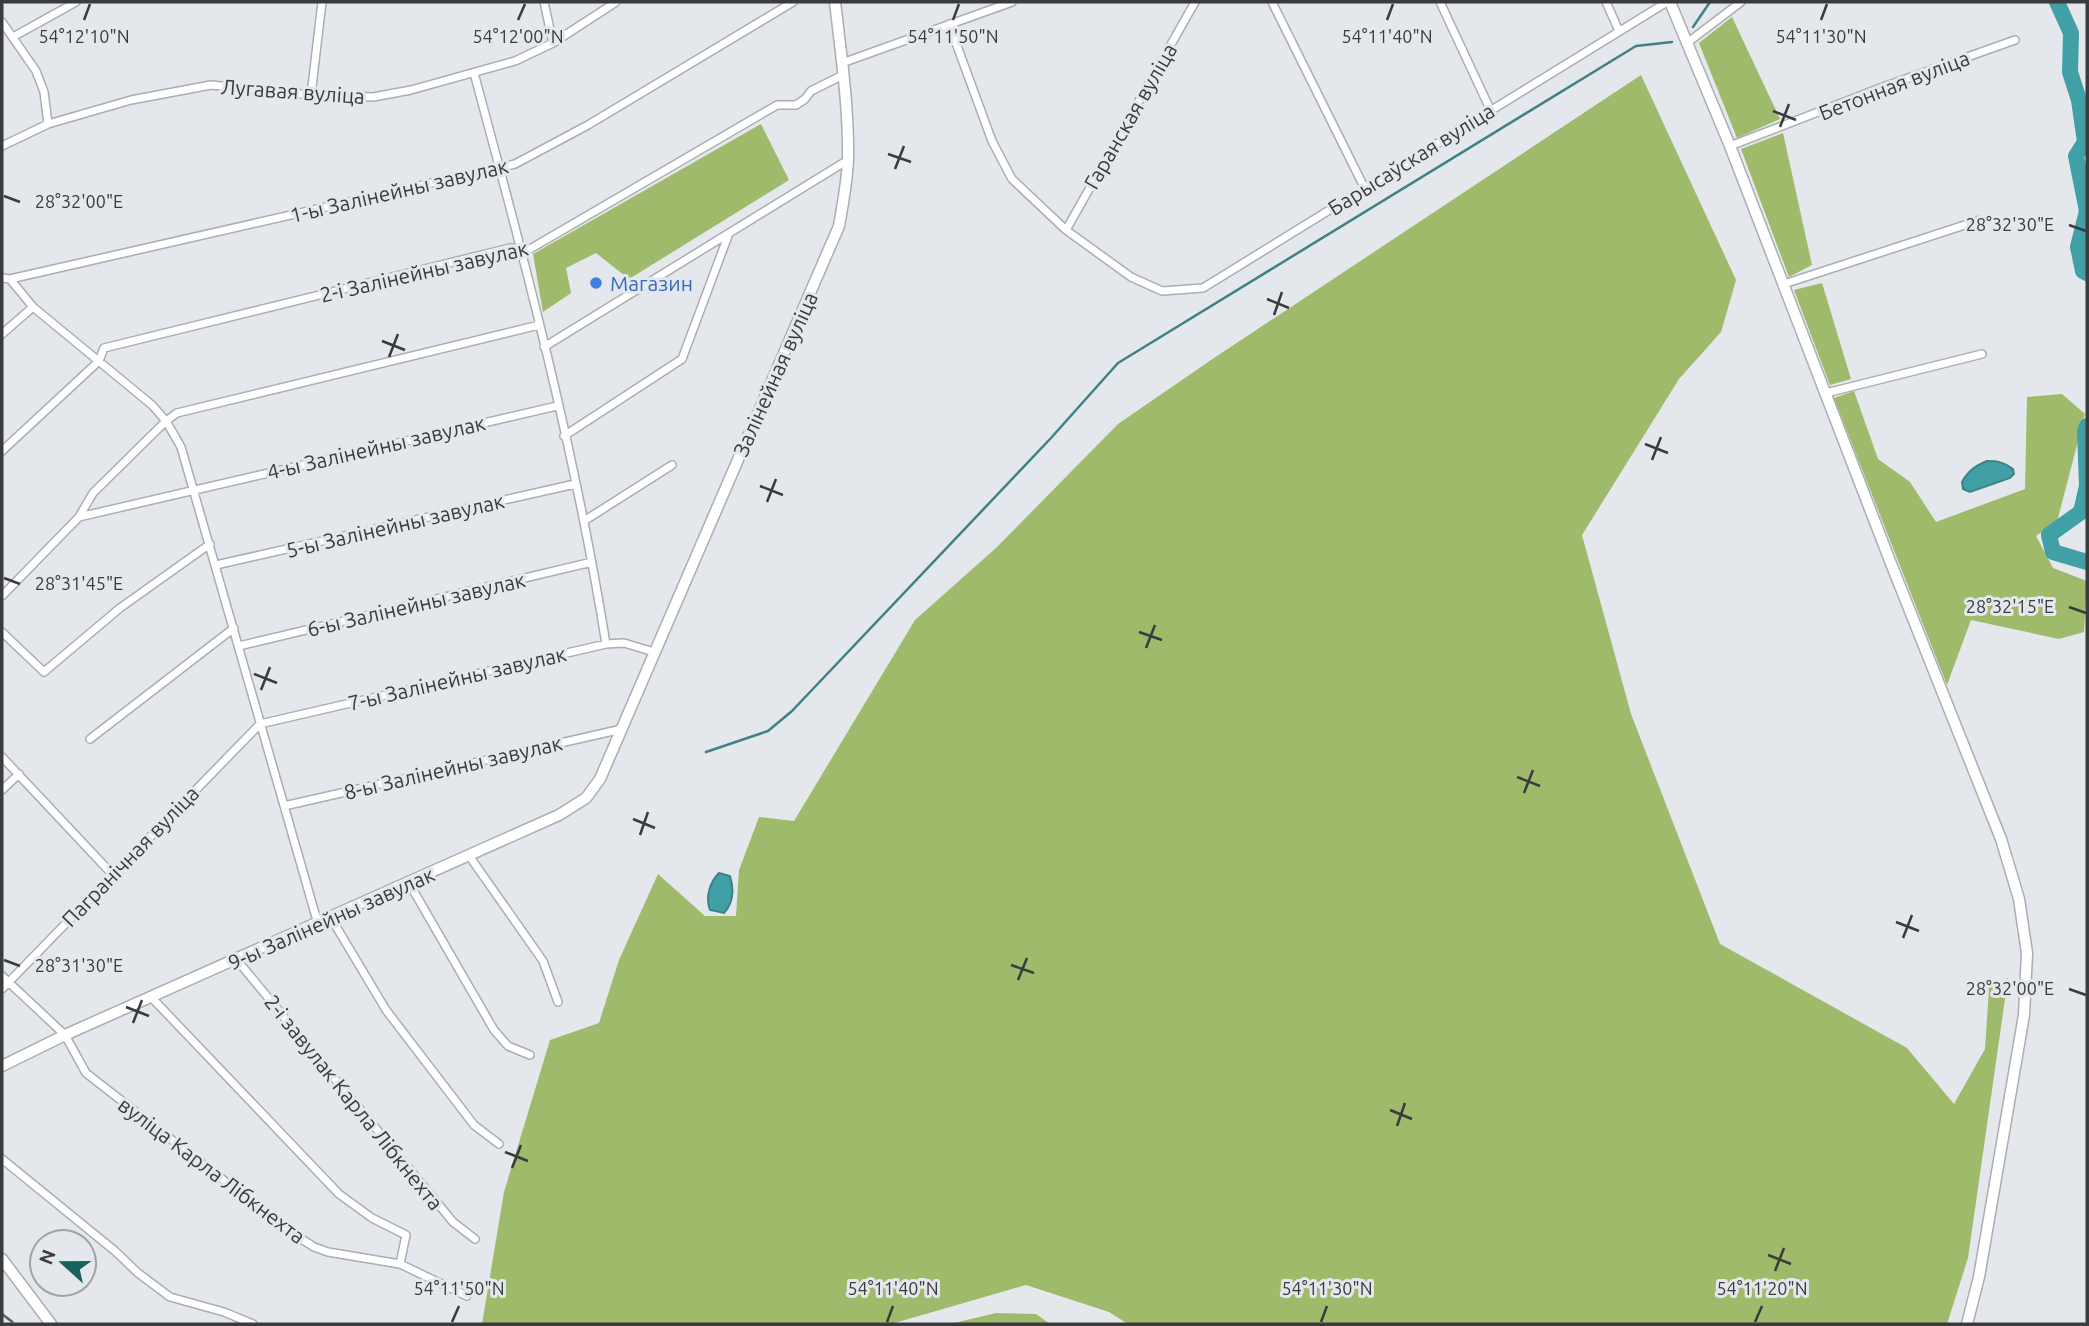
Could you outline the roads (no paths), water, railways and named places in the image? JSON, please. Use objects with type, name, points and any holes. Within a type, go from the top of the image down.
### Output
[{"type":"street","points":[[13,37],[76,2]]},
{"type":"street","points":[[312,95],[322,2]]},
{"type":"street","points":[[544,2],[552,43]]},
{"type":"street","name":"Лугавая вуліца","points":[[2,146],[48,124],[131,100],[211,85],[312,95],[373,97],[411,90],[515,61],[552,43],[616,2]]},
{"type":"street","name":"1-ы Залінейны завулак","points":[[6,279],[515,164],[588,125],[793,2]]},
{"type":"street","name":"Залінейная вуліца","points":[[622,729],[839,226],[848,160],[835,2]]},
{"type":"street","points":[[842,63],[1012,2]]},
{"type":"street","name":"Гаранская вуліца","points":[[1066,230],[1195,2]]},
{"type":"street","points":[[1272,2],[1364,187]]},
{"type":"street","points":[[1440,2],[1490,109]]},
{"type":"street","points":[[1606,2],[1619,31]]},
{"type":"street","points":[[1669,2],[1730,146],[1890,561],[2001,839],[2019,899],[2027,953],[2024,1015],[1979,1277],[1967,1324]]},
{"type":"street","name":"Барысаўская вуліца","points":[[1066,230],[1118,269],[1162,291],[1203,288],[1490,109],[1669,2]]},
{"type":"street","points":[[1687,43],[1738,4]]},
{"type":"street","points":[[2,22],[40,82],[48,124]]},
{"type":"street","points":[[948,24],[992,141],[1012,179],[1066,230]]},
{"type":"street","name":"Бетонная вуліца","points":[[1730,146],[2015,40]]},
{"type":"street","points":[[474,73],[539,325],[584,521],[606,644]]},
{"type":"street","name":"2-і Залінейны завулак","points":[[99,361],[103,348],[510,248],[530,249],[777,105],[796,105],[811,91],[843,75]]},
{"type":"street","points":[[544,347],[848,160]]},
{"type":"street","points":[[1784,284],[1980,220]]},
{"type":"street","points":[[564,436],[682,359],[728,235]]},
{"type":"street","points":[[6,279],[33,307],[152,405],[166,421],[181,447],[318,924]]},
{"type":"street","points":[[2,334],[33,307]]},
{"type":"street","points":[[2,596],[79,517],[93,494],[177,413],[539,325]]},
{"type":"street","points":[[1826,393],[1982,354]]},
{"type":"street","points":[[2,451],[99,361]]},
{"type":"street","name":"4-ы Залінейны завулак","points":[[79,517],[194,488],[557,406]]},
{"type":"street","points":[[584,521],[672,465]]},
{"type":"street","name":"5-ы Залінейны завулак","points":[[216,565],[575,484]]},
{"type":"street","points":[[2,632],[44,672],[120,608],[210,544]]},
{"type":"street","name":"6-ы Залінейны завулак","points":[[239,646],[592,562]]},
{"type":"street","points":[[90,739],[234,628]]},
{"type":"street","name":"7-ы Залінейны завулак","points":[[260,724],[606,644],[624,643],[654,652]]},
{"type":"street","name":"Пагранічная вуліца","points":[[2,989],[5,978],[260,724]]},
{"type":"street","name":"8-ы Залінейны завулак","points":[[284,806],[622,729]]},
{"type":"street","name":"9-ы Залінейны завулак","points":[[2,1066],[65,1035],[470,857],[559,815],[586,798],[600,779],[622,729]]},
{"type":"street","points":[[2,757],[112,874]]},
{"type":"street","points":[[2,790],[19,774]]},
{"type":"street","points":[[470,857],[543,961],[558,1002]]},
{"type":"street","points":[[410,883],[494,1030],[508,1046],[530,1055]]},
{"type":"street","points":[[331,918],[386,1010],[474,1125],[499,1144]]},
{"type":"street","name":"2-і завулак Карла Лібкнехта","points":[[237,960],[453,1222],[475,1239]]},
{"type":"street","name":"вуліца Карла Лібкнехта","points":[[5,978],[65,1035],[86,1073],[289,1231],[314,1247],[328,1252],[400,1264],[467,1296]]},
{"type":"street","points":[[152,998],[340,1194],[372,1218],[406,1235],[400,1264]]},
{"type":"street","points":[[2,1159],[170,1297],[225,1312],[253,1324]]},
{"type":"street","points":[[2,1259],[51,1324]]},
{"type":"water","points":[[1987,461],[2007,465],[2013,469],[2014,474],[2010,478],[1970,492],[1963,489],[1962,482],[1967,475]]},
{"type":"water","points":[[719,873],[730,876],[732,886],[731,900],[724,913],[710,910],[708,900],[709,890]]},
{"type":"waterway","points":[[1693,27],[1710,2]]},
{"type":"waterway","points":[[2057,2],[2071,33],[2070,72],[2079,100],[2085,142],[2076,156],[2087,211],[2078,247],[2083,271],[2087,273]]},
{"type":"waterway","points":[[706,752],[768,731],[792,711],[1051,438],[1118,363],[1636,46],[1672,42]]},
{"type":"waterway","points":[[2087,426],[2087,486],[2081,512],[2049,535],[2053,552],[2087,562]]},
{"type":"railway","points":[[2,1314],[15,1324]]},
{"type":"place","name":"Магазин","points":[[596,283]]}]
